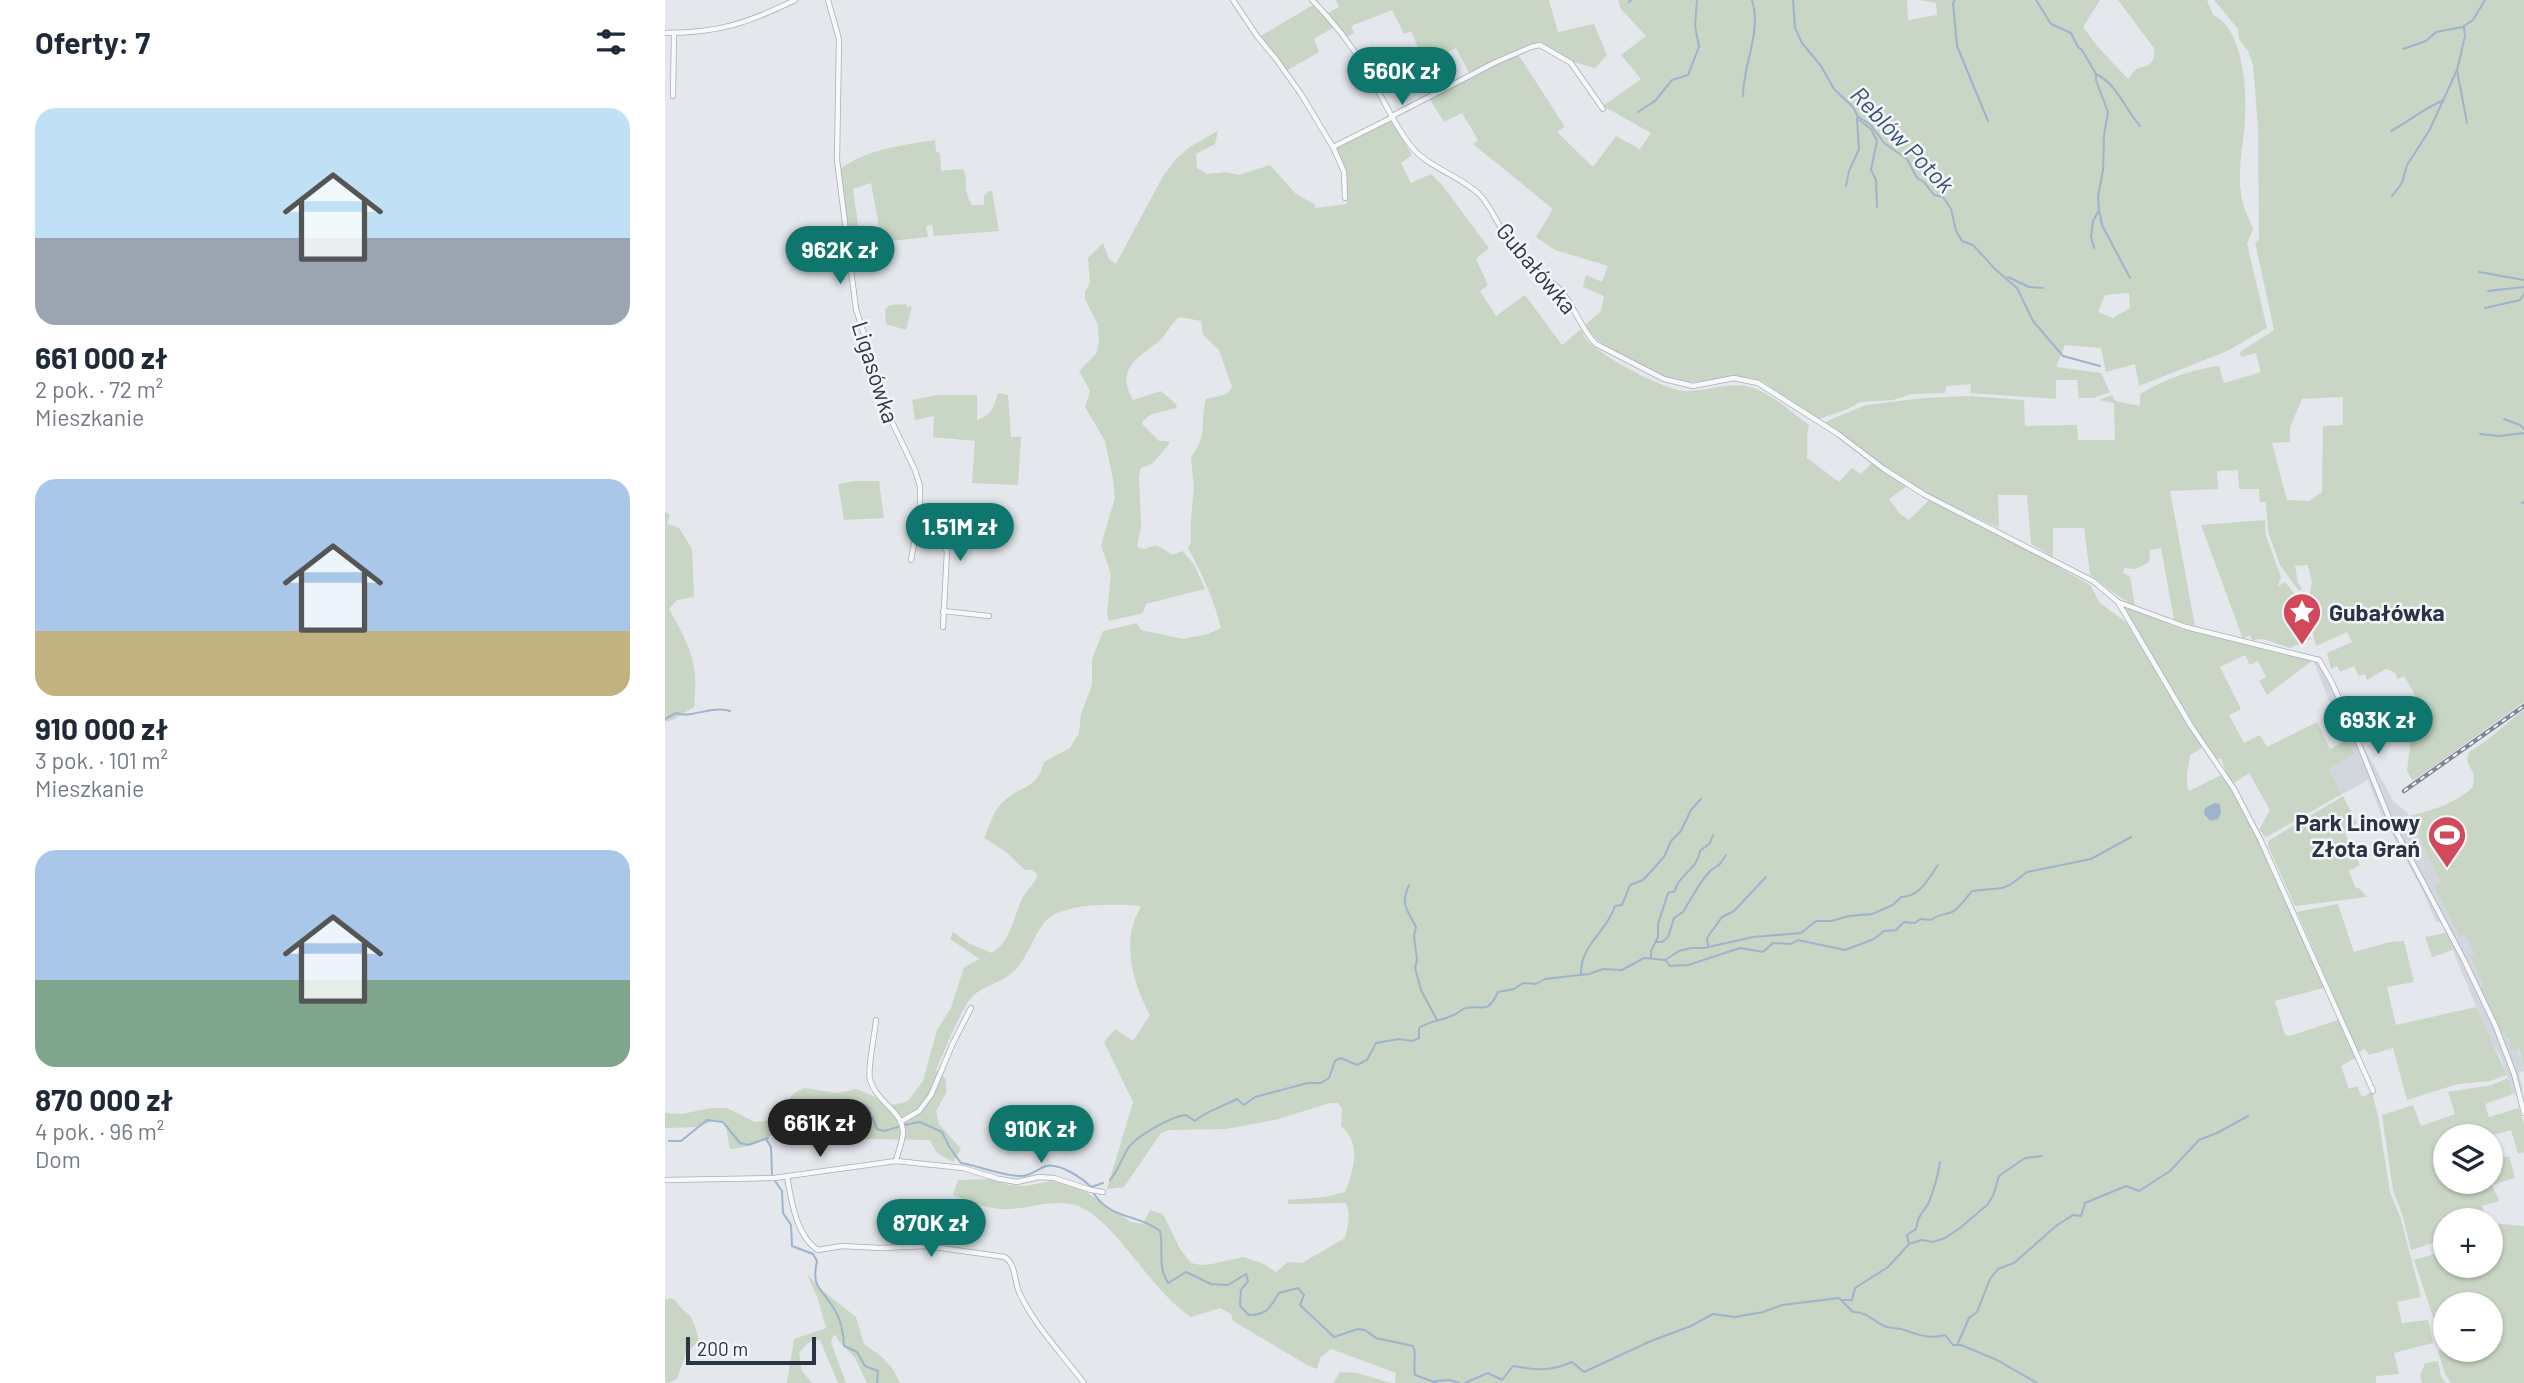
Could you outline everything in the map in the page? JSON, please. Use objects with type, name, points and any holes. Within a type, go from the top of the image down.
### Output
[{"type":"street","points":[[665,33],[692,33],[733,27],[794,0]]},
{"type":"street","name":"Ligasówka","points":[[828,0],[839,39],[837,160],[856,309],[892,422],[919,482],[921,504],[911,560]]},
{"type":"street","points":[[1233,0],[1301,94],[1333,148],[1344,172],[1345,198]]},
{"type":"street","name":"Gubałówka","points":[[1312,0],[1355,53],[1413,149],[1483,199],[1509,240],[1542,276],[1560,289],[1575,310],[1587,336],[1596,344],[1664,379],[1693,386],[1734,378],[1758,383],[1839,434],[1884,469],[1925,495],[2093,581],[2118,601],[2186,627],[2319,660],[2348,717],[2389,818],[2496,1027],[2514,1074],[2524,1113]]},
{"type":"street","points":[[673,96],[674,33]]},
{"type":"street","points":[[1333,148],[1496,62],[1540,45],[1571,63],[1603,108]]},
{"type":"street","points":[[916,531],[943,545],[947,551],[943,627]]},
{"type":"street","name":"Gubałówka","points":[[2118,601],[2191,726],[2234,789],[2256,830],[2373,1091]]},
{"type":"street","points":[[943,611],[989,615]]},
{"type":"street","points":[[899,1122],[919,1111],[931,1095],[971,1008]]},
{"type":"street","points":[[876,1020],[870,1082],[880,1100],[897,1113],[903,1132],[896,1161]]},
{"type":"street","points":[[665,1180],[736,1180],[787,1176],[896,1161],[963,1168],[1017,1182],[1054,1178],[1091,1191],[1103,1192]]},
{"type":"street","points":[[787,1176],[801,1228],[818,1250],[842,1246],[927,1246],[999,1255],[1009,1259],[1026,1304],[1084,1383]]},
{"type":"shaded area","points":[[2319,656],[2337,687],[2358,737],[2394,802],[2407,812],[2441,883],[2434,887],[2460,937],[2465,935],[2474,954],[2470,958],[2484,986],[2481,989],[2501,1033],[2518,1049],[2524,1066],[2524,1071],[2519,1073],[2523,1090],[2513,1094],[2501,1058],[2488,1035],[2441,922],[2436,922],[2422,889],[2381,814],[2368,780],[2342,794],[2329,769],[2355,754],[2347,740],[2344,742],[2342,738],[2349,734],[2335,705],[2332,706],[2328,698],[2313,660]]},
{"type":"green space","points":[[1336,0],[1549,0],[1558,32],[1594,24],[1607,55],[1595,68],[1566,60],[1541,44],[1521,49],[1469,73],[1456,48],[1425,63],[1411,31],[1404,34],[1392,10],[1351,26],[1354,33],[1347,37],[1328,13],[1339,7]]},
{"type":"green space","points":[[1618,0],[1907,0],[1908,20],[1937,15],[1936,3],[1919,0],[2100,0],[2083,27],[2128,79],[2136,69],[2149,65],[2154,58],[2154,48],[2118,0],[2207,0],[2213,15],[2231,32],[2244,76],[2245,106],[2240,184],[2243,202],[2253,229],[2247,244],[2267,328],[2227,351],[2139,386],[2135,364],[2106,372],[2101,348],[2065,345],[2056,367],[2101,373],[2110,392],[2093,398],[2079,398],[2077,380],[2056,380],[2056,399],[1970,393],[1971,384],[1946,386],[1945,393],[1912,394],[1893,400],[1860,402],[1819,419],[1759,380],[1738,377],[1686,382],[1646,369],[1615,353],[1591,334],[1585,325],[1601,311],[1604,296],[1583,287],[1586,275],[1602,282],[1608,266],[1555,250],[1536,237],[1553,209],[1473,144],[1478,140],[1462,113],[1444,122],[1429,98],[1518,54],[1565,127],[1557,132],[1593,167],[1616,136],[1640,149],[1651,133],[1603,106],[1641,79],[1621,55],[1646,36],[1621,9]],"holes":[[[2129,293],[2130,308],[2113,318],[2098,312],[2105,295]]]},
{"type":"green space","points":[[2214,0],[2524,0],[2524,702],[2413,781],[2407,771],[2409,717],[2428,718],[2429,713],[2425,712],[2404,676],[2398,679],[2394,672],[2386,669],[2367,680],[2365,674],[2359,676],[2354,666],[2340,672],[2337,666],[2331,669],[2327,653],[2352,642],[2347,632],[2316,646],[2307,611],[2312,582],[2308,565],[2295,566],[2302,589],[2299,591],[2280,565],[2268,532],[2266,502],[2260,502],[2259,489],[2239,489],[2238,470],[2217,471],[2218,489],[2170,491],[2195,626],[2174,620],[2161,548],[2150,550],[2149,562],[2136,569],[2124,568],[2123,573],[2130,577],[2135,606],[2090,575],[2084,528],[2053,528],[2053,557],[2031,544],[2027,495],[1998,495],[1999,528],[1928,495],[1876,461],[1825,422],[1866,405],[1969,396],[2024,400],[2025,426],[2077,425],[2078,440],[2115,440],[2114,403],[2099,400],[2112,395],[2115,401],[2140,406],[2140,394],[2178,376],[2209,367],[2219,366],[2224,383],[2261,372],[2256,353],[2241,357],[2240,352],[2274,330],[2255,242],[2259,240],[2258,127],[2253,65],[2248,51],[2239,39],[2238,29]],"holes":[[[2343,397],[2343,425],[2323,426],[2322,492],[2309,501],[2287,500],[2272,443],[2290,442],[2290,427],[2302,399]]]},
{"type":"green space","points":[[1313,5],[1334,27],[1314,39],[1319,52],[1286,71],[1259,37]]},
{"type":"green space","points":[[1389,116],[1412,155],[1401,163],[1411,183],[1431,174],[1489,248],[1476,259],[1488,285],[1480,291],[1496,316],[1525,295],[1562,345],[1581,329],[1585,338],[1603,353],[1662,385],[1685,391],[1733,385],[1758,390],[1809,425],[1807,458],[1839,482],[1852,468],[1861,474],[1872,463],[1907,486],[1889,499],[1900,514],[1909,520],[1929,500],[2018,544],[2090,585],[2100,603],[2126,622],[2203,747],[2190,755],[2187,778],[2189,791],[2223,774],[2260,842],[2327,987],[2275,1001],[2285,1035],[2290,1036],[2341,1019],[2357,1057],[2341,1066],[2349,1089],[2357,1086],[2362,1097],[2372,1092],[2390,1192],[2401,1219],[2421,1297],[2397,1302],[2402,1323],[2428,1320],[2433,1343],[2394,1353],[2399,1374],[2376,1376],[2376,1383],[1395,1383],[1396,1373],[1331,1349],[1320,1358],[1317,1369],[1233,1321],[1231,1314],[1220,1308],[1191,1317],[1161,1290],[1104,1224],[1075,1205],[1056,1203],[999,1209],[953,1195],[958,1180],[991,1179],[1009,1185],[1025,1186],[1052,1181],[1079,1187],[1131,1222],[1143,1224],[1150,1210],[1163,1214],[1180,1249],[1191,1263],[1201,1265],[1243,1257],[1262,1263],[1276,1272],[1288,1262],[1302,1263],[1345,1238],[1349,1216],[1346,1203],[1289,1204],[1287,1200],[1326,1197],[1345,1192],[1353,1166],[1354,1149],[1348,1133],[1341,1126],[1342,1109],[1338,1103],[1275,1120],[1226,1129],[1169,1130],[1161,1133],[1124,1187],[1107,1189],[1133,1102],[1104,1042],[1115,1029],[1133,1041],[1150,1015],[1136,982],[1131,958],[1131,933],[1141,906],[1089,906],[1052,916],[1040,928],[1016,969],[971,998],[936,1070],[946,1079],[946,1093],[936,1111],[939,1124],[961,1149],[953,1162],[937,1153],[930,1140],[867,1139],[861,1133],[855,1113],[811,1104],[774,1134],[753,1144],[730,1149],[725,1121],[715,1120],[699,1127],[665,1128],[665,1113],[682,1114],[711,1108],[727,1108],[755,1122],[765,1121],[779,1111],[794,1093],[805,1088],[837,1093],[857,1089],[893,1105],[908,1101],[923,1081],[937,1030],[951,1008],[964,967],[980,959],[950,939],[953,932],[970,944],[992,953],[1007,936],[1022,899],[1038,875],[1032,870],[1025,870],[1006,852],[984,838],[995,812],[1002,803],[1033,782],[1044,762],[1070,748],[1079,733],[1081,714],[1092,685],[1092,659],[1103,631],[1137,623],[1141,630],[1183,639],[1208,634],[1221,628],[1207,587],[1188,548],[1191,542],[1194,488],[1191,457],[1202,435],[1206,399],[1227,394],[1232,387],[1219,350],[1203,335],[1201,321],[1180,317],[1161,339],[1136,360],[1127,373],[1128,389],[1133,400],[1161,391],[1177,405],[1176,408],[1150,415],[1142,422],[1159,441],[1169,441],[1169,444],[1152,464],[1141,468],[1141,526],[1137,547],[1144,549],[1156,545],[1173,555],[1183,551],[1195,566],[1205,589],[1146,604],[1143,613],[1109,621],[1107,613],[1111,574],[1101,545],[1115,498],[1113,479],[1105,441],[1085,407],[1090,391],[1079,371],[1096,354],[1099,343],[1098,325],[1085,299],[1090,282],[1088,258],[1103,243],[1109,259],[1116,264],[1163,176],[1191,146],[1218,131],[1215,144],[1196,154],[1197,168],[1208,174],[1226,172],[1239,175],[1270,165],[1296,194],[1314,204],[1315,208],[1347,204],[1345,172],[1333,144]]},
{"type":"green space","points":[[935,140],[936,151],[940,154],[941,171],[963,169],[967,194],[972,205],[984,205],[984,196],[992,191],[999,231],[934,236],[932,225],[926,226],[928,237],[882,242],[871,183],[853,189],[861,246],[850,247],[839,170],[873,153]]},
{"type":"green space","points":[[906,304],[907,307],[912,306],[906,330],[886,324],[885,309],[890,305]]},
{"type":"green space","points":[[998,393],[1008,395],[1011,437],[1021,437],[1018,485],[972,483],[975,441],[933,437],[934,416],[915,420],[912,400],[937,395],[977,395],[977,420],[992,410]]},
{"type":"green space","points":[[879,481],[884,518],[844,520],[838,484]]},
{"type":"green space","points":[[665,512],[670,515],[667,524],[679,528],[692,549],[694,597],[677,600],[669,609],[691,655],[695,692],[694,707],[665,722]]},
{"type":"green space","points":[[2265,520],[2266,536],[2281,577],[2278,586],[2285,582],[2301,601],[2311,639],[2290,648],[2263,639],[2252,640],[2250,635],[2243,639],[2201,525]]},
{"type":"green space","points":[[2122,605],[2183,630],[2211,634],[2273,652],[2313,660],[2267,695],[2259,681],[2266,677],[2258,661],[2250,665],[2245,655],[2220,667],[2241,709],[2229,715],[2244,743],[2260,735],[2267,747],[2317,722],[2330,749],[2347,740],[2355,754],[2329,769],[2342,794],[2265,837],[2259,829],[2270,810],[2249,773],[2233,784],[2221,758],[2216,760],[2207,747]]},
{"type":"green space","points":[[2524,710],[2524,1066],[2519,1049],[2511,1051],[2509,1038],[2506,1039],[2504,1033],[2501,1034],[2480,989],[2484,986],[2470,957],[2474,954],[2465,935],[2460,937],[2434,887],[2441,883],[2409,816],[2451,802],[2473,787],[2474,775],[2467,761],[2469,752]]},
{"type":"green space","points":[[2343,796],[2357,823],[2344,831],[2360,865],[2349,871],[2355,887],[2367,897],[2295,906],[2268,841]]},
{"type":"green space","points":[[2338,904],[2354,952],[2404,941],[2414,982],[2387,987],[2396,1025],[2476,1007],[2507,1075],[2490,1081],[2458,1084],[2407,1100],[2393,1048],[2369,1055],[2365,1049],[2358,1052],[2297,912]]},
{"type":"green space","points":[[2446,933],[2453,950],[2432,957],[2425,937]]},
{"type":"green space","points":[[2508,1078],[2513,1094],[2485,1104],[2489,1117],[2519,1108],[2524,1124],[2524,1152],[2518,1154],[2511,1130],[2503,1132],[2503,1124],[2433,1124],[2433,1194],[2496,1194],[2499,1201],[2482,1206],[2483,1208],[2433,1208],[2433,1243],[2411,1250],[2393,1190],[2382,1115],[2413,1105],[2421,1126],[2455,1114],[2448,1092],[2492,1085]]},
{"type":"green space","points":[[2509,1156],[2515,1178],[2503,1182],[2503,1158]]},
{"type":"green space","points":[[2503,1224],[2524,1226],[2524,1383],[2451,1383],[2441,1362],[2503,1362],[2503,1292],[2433,1292],[2433,1316],[2414,1260],[2433,1254],[2433,1278],[2503,1278]]},
{"type":"green space","points":[[807,1274],[823,1291],[856,1317],[864,1344],[882,1357],[900,1383],[867,1383],[855,1358],[836,1335],[831,1342],[846,1383],[838,1383],[820,1340],[813,1340],[799,1353],[802,1371],[812,1383],[787,1383],[794,1339],[826,1328]]},
{"type":"green space","points":[[670,1298],[690,1316],[699,1341],[686,1353],[677,1379],[668,1383],[665,1382],[665,1300]]},
{"type":"green space","points":[[2438,1362],[2441,1376],[2446,1383],[2422,1383],[2420,1376],[2425,1363]]},
{"type":"green space","points":[[1340,1372],[1357,1373],[1391,1383],[1333,1383]]},
{"type":"water","points":[[2215,803],[2220,804],[2221,813],[2218,819],[2210,821],[2204,814],[2205,808]]},
{"type":"waterway","points":[[1638,112],[1655,101],[1672,80],[1688,75],[1699,47],[1695,25],[1697,0]]},
{"type":"waterway","points":[[1743,96],[1754,36],[1752,0]]},
{"type":"waterway","name":"Reblów Potok","points":[[1793,0],[1795,28],[1802,43],[1821,66],[1834,89],[1853,107],[1858,117],[1870,124],[1884,143],[1907,159],[1917,178],[1924,182],[1934,195],[1943,197],[1951,209],[1956,231],[1962,241],[1973,245],[2017,288],[2033,321],[2063,356],[2100,366]]},
{"type":"waterway","points":[[1955,0],[1953,3],[1957,46],[1988,121]]},
{"type":"waterway","points":[[2036,0],[2051,24],[2071,33],[2082,50],[2096,74],[2108,112],[2098,197],[2099,210],[2093,221],[2091,237],[2094,248]]},
{"type":"waterway","points":[[2467,123],[2457,70],[2465,36],[2464,26],[2473,20],[2485,0]]},
{"type":"waterway","points":[[2403,49],[2426,41],[2436,32],[2463,27]]},
{"type":"waterway","points":[[2392,196],[2402,183],[2407,165],[2429,131],[2457,70]]},
{"type":"waterway","points":[[2096,74],[2110,84],[2140,126]]},
{"type":"waterway","points":[[2391,131],[2444,100]]},
{"type":"waterway","points":[[1846,186],[1849,171],[1859,149],[1857,118]]},
{"type":"waterway","points":[[1859,120],[1871,129],[1877,141],[1871,170],[1876,180],[1877,207]]},
{"type":"waterway","points":[[2099,210],[2102,225],[2130,278]]},
{"type":"waterway","points":[[2479,272],[2524,280]]},
{"type":"waterway","points":[[2008,277],[2029,287],[2043,288]]},
{"type":"waterway","points":[[2488,291],[2524,287]]},
{"type":"waterway","points":[[2485,308],[2520,300],[2524,294]]},
{"type":"waterway","points":[[2504,419],[2524,429]]},
{"type":"waterway","points":[[2480,434],[2499,436],[2524,433]]},
{"type":"waterway","points":[[665,719],[676,713],[730,711]]},
{"type":"waterway","points":[[1581,974],[1585,955],[1615,906],[1622,905],[1630,885],[1643,880],[1664,857],[1671,841],[1681,831],[1691,810],[1701,799]]},
{"type":"waterway","points":[[1651,957],[1668,893],[1675,891],[1713,835]]},
{"type":"waterway","points":[[1666,961],[1670,966],[1688,965],[1740,948],[1763,952],[1773,943],[1791,944],[1798,940],[1845,950],[1874,939],[1884,931],[1896,930],[1904,922],[1931,920],[1952,912],[1972,891],[2002,888],[2027,872],[2091,859],[2131,837]]},
{"type":"waterway","points":[[1655,942],[1662,942],[1668,937],[1674,918],[1683,912],[1701,882],[1726,855]]},
{"type":"waterway","points":[[1110,1180],[1133,1142],[1164,1122],[1186,1115],[1195,1121],[1237,1099],[1244,1105],[1255,1097],[1308,1083],[1321,1083],[1329,1078],[1335,1061],[1341,1058],[1357,1065],[1367,1060],[1376,1043],[1399,1039],[1412,1041],[1419,1038],[1419,1028],[1424,1025],[1466,1008],[1487,1007],[1498,992],[1514,989],[1523,983],[1536,984],[1545,979],[1589,974],[1603,969],[1622,970],[1644,958],[1665,960],[1679,951],[1691,948],[1704,948],[1753,937],[1801,933],[1816,921],[1872,914],[1893,905],[1901,897],[1918,891],[1938,865]]},
{"type":"waterway","points":[[1708,945],[1707,938],[1722,917],[1734,911],[1766,877]]},
{"type":"waterway","points":[[1409,885],[1405,902],[1416,927],[1415,968],[1421,990],[1437,1020]]},
{"type":"waterway","points":[[773,1134],[792,1123],[826,1118],[861,1103],[868,1107],[877,1129],[884,1131],[898,1127]]},
{"type":"waterway","points":[[1958,1343],[1969,1318],[1977,1312],[1990,1279],[1998,1269],[2014,1263],[2056,1226],[2073,1215],[2081,1216],[2085,1203],[2126,1186],[2139,1191],[2170,1171],[2199,1140],[2248,1116]]},
{"type":"waterway","points":[[669,1141],[681,1141],[707,1120],[723,1122],[740,1143],[748,1145],[768,1138]]},
{"type":"waterway","points":[[904,1125],[920,1122],[942,1132],[961,1163],[1021,1176],[1052,1166],[1070,1172],[1091,1187],[1103,1183]]},
{"type":"waterway","points":[[766,1139],[771,1147],[772,1174]]},
{"type":"waterway","points":[[1841,1300],[1852,1300],[1855,1288],[1888,1267],[1909,1244],[1922,1240],[1933,1242],[1960,1228],[1987,1205],[1993,1196],[1999,1176],[2025,1158],[2042,1156]]},
{"type":"waterway","points":[[1909,1244],[1907,1235],[1916,1229],[1919,1217],[1929,1202],[1940,1162]]},
{"type":"waterway","points":[[775,1181],[782,1191],[783,1213],[791,1225],[792,1246],[813,1254],[817,1261],[816,1282],[838,1316],[844,1346],[857,1352],[865,1366],[878,1371],[877,1383]]},
{"type":"waterway","points":[[1094,1194],[1109,1209],[1143,1221],[1160,1231],[1162,1264],[1168,1283],[1186,1272],[1211,1284],[1228,1285],[1246,1274],[1248,1281],[1241,1290],[1240,1306],[1249,1315],[1264,1312],[1279,1293],[1298,1288],[1304,1295],[1300,1305],[1334,1337],[1358,1329],[1365,1330],[1376,1338],[1413,1346],[1415,1375],[1437,1383]]},
{"type":"waterway","points":[[1465,1383],[1488,1373],[1502,1380],[1513,1366],[1543,1369],[1572,1362],[1584,1372],[1713,1314],[1735,1317],[1782,1305],[1839,1298],[1853,1312],[1866,1315],[1884,1326],[1928,1337],[1945,1335],[1953,1345],[1961,1345],[1997,1360],[2037,1383]]},
{"type":"waterway","points":[[1436,1381],[1450,1380],[1459,1383]]},
{"type":"railway","points":[[2404,791],[2524,706]]},
{"type":"place","name":"Gubałówka","points":[[2302,646]]},
{"type":"place","name":"Park Linowy Złota Grań","points":[[2447,869]]}]
